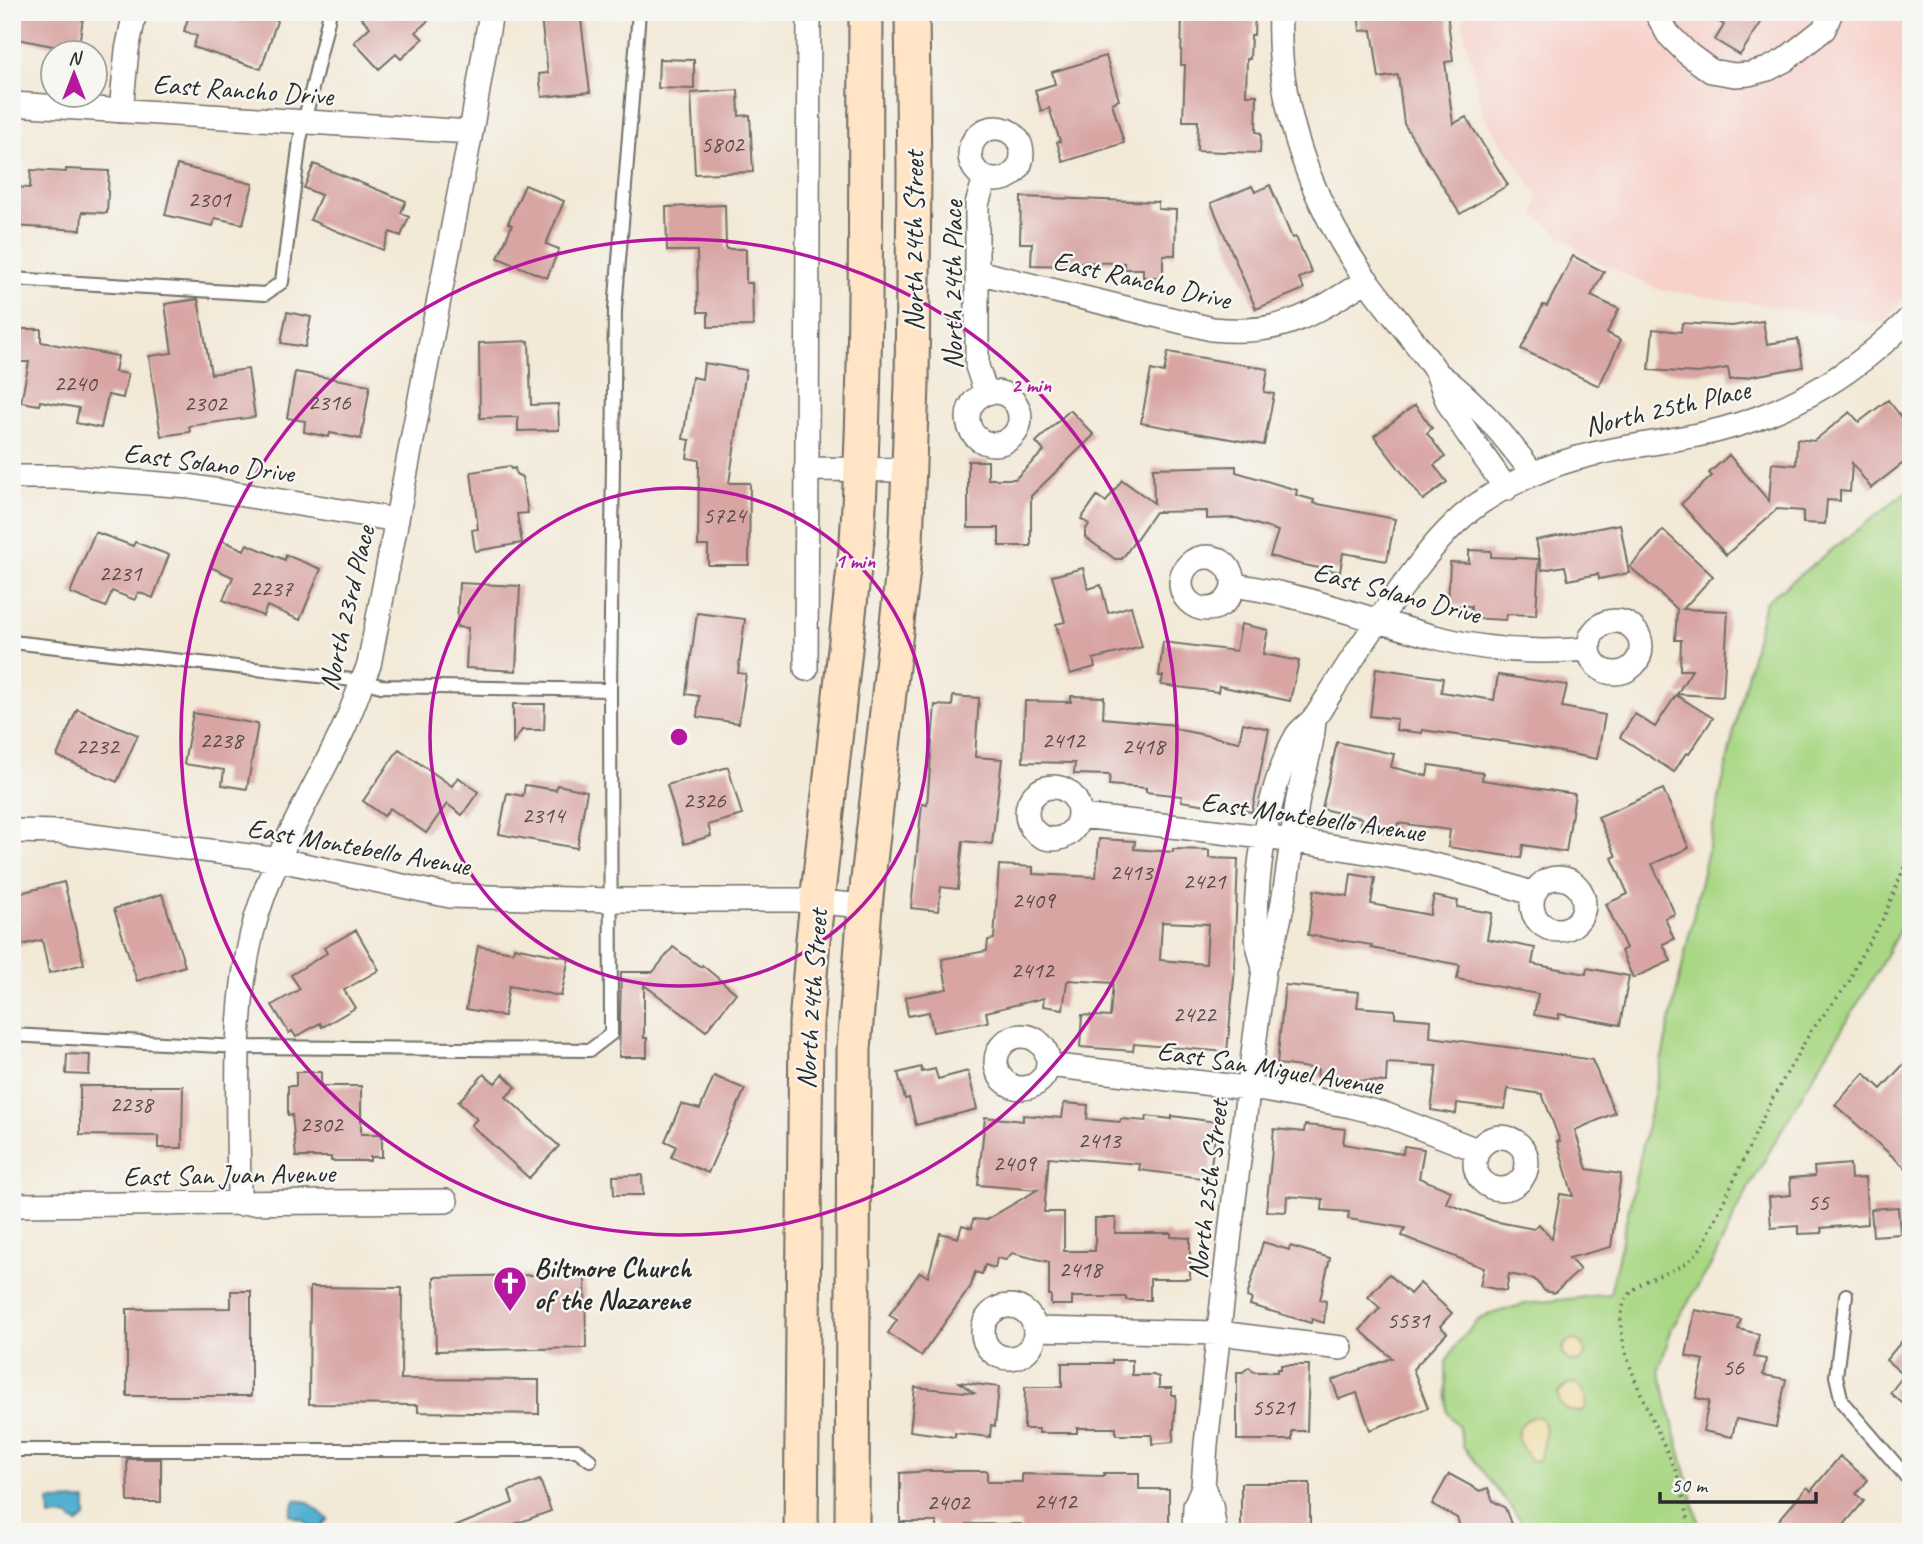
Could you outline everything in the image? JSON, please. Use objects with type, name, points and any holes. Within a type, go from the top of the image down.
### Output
[{"type":"main road","name":"North 24th Street","points":[[801,1532],[806,1035],[817,902],[857,541],[861,469],[866,12]]},
{"type":"main road","name":"North 24th Street","points":[[852,1532],[854,1049],[866,906],[906,543],[912,399],[912,12]]},
{"type":"main road","points":[[801,1420],[851,1421]]},
{"type":"street","points":[[121,111],[127,50],[135,12]]},
{"type":"street","name":"North 23rd Place","points":[[239,1204],[239,1046],[242,991],[253,930],[261,902],[343,731],[369,664],[471,132],[491,12]]},
{"type":"street","points":[[806,669],[809,12]]},
{"type":"street","points":[[1280,12],[1279,28],[1287,100],[1300,153],[1333,227],[1367,280],[1437,373],[1462,391],[1507,439],[1533,474]]},
{"type":"street","points":[[1656,12],[1668,34],[1688,54],[1711,71],[1735,75],[1768,69],[1785,60],[1824,29],[1831,12]]},
{"type":"street","name":"East Rancho Drive","points":[[12,104],[471,132]]},
{"type":"street","name":"North 24th Place","points":[[985,177],[977,204],[977,366],[986,393]]},
{"type":"street","name":"East Rancho Drive","points":[[977,272],[1212,329],[1240,332],[1269,329],[1294,322],[1330,305],[1367,280]]},
{"type":"street","name":"North 25th Place","points":[[1533,474],[1595,453],[1721,430],[1776,412],[1814,394],[1854,366],[1887,341],[1911,317]]},
{"type":"street","points":[[1437,373],[1446,399],[1506,489]]},
{"type":"street","points":[[806,469],[909,470]]},
{"type":"street","name":"North 25th Street","points":[[1264,969],[1257,939],[1259,890],[1266,836],[1273,796],[1297,735],[1314,718],[1378,620],[1448,529],[1474,507],[1533,474]]},
{"type":"street","name":"East Solano Drive","points":[[12,477],[80,478],[189,486],[397,520]]},
{"type":"street","name":"East Solano Drive","points":[[1233,585],[1297,596],[1441,639],[1484,646],[1545,650],[1588,649]]},
{"type":"street","name":"North 25th Street","points":[[1219,1333],[1264,969],[1277,937],[1298,800],[1313,739],[1314,718]]},
{"type":"street","name":"East Montebello Avenue","points":[[1080,816],[1266,836],[1423,861],[1534,894]]},
{"type":"street","name":"East Montebello Avenue","points":[[12,831],[61,832],[280,860],[450,896],[611,900],[796,900],[866,906]]},
{"type":"street","name":"East San Miguel Avenue","points":[[1048,1065],[1249,1089],[1351,1106],[1387,1115],[1477,1150]]},
{"type":"street","name":"East San Juan Avenue","points":[[12,1205],[446,1200]]},
{"type":"street","points":[[1035,1329],[1219,1333],[1341,1348]]},
{"type":"street","points":[[1194,1532],[1195,1506],[1203,1487],[1219,1333]]},
{"type":"street","points":[[1203,1487],[1211,1505],[1215,1532]]},
{"type":"lane","points":[[12,279],[265,294],[282,282],[300,140],[330,12]]},
{"type":"lane","points":[[12,1035],[239,1046],[590,1050],[611,1034],[610,690],[615,310],[639,12]]},
{"type":"lane","points":[[12,642],[362,681],[381,686],[610,690]]},
{"type":"lane","points":[[1846,1295],[1836,1376],[1842,1402],[1911,1482]]},
{"type":"lane","points":[[12,1450],[577,1450],[590,1460]]},
{"type":"path","points":[[1691,1532],[1677,1475],[1629,1362],[1620,1330],[1624,1304],[1648,1278],[1670,1271],[1689,1260],[1703,1245],[1771,1101],[1811,1031],[1849,984],[1859,959],[1884,917],[1905,865],[1911,859]]},
{"type":"shaded area","points":[[1465,12],[1911,12],[1911,290],[1882,324],[1657,289],[1587,257],[1535,215],[1538,195],[1483,115],[1463,25]]},
{"type":"green space","points":[[1911,488],[1911,908],[1878,970],[1748,1189],[1711,1265],[1672,1328],[1659,1370],[1701,1532],[1530,1532],[1463,1446],[1459,1427],[1447,1412],[1446,1362],[1458,1342],[1478,1320],[1488,1315],[1524,1304],[1610,1294],[1765,602]]},
{"type":"sand","points":[[1570,1340],[1578,1340],[1585,1347],[1585,1355],[1578,1362],[1570,1362],[1563,1355],[1563,1347]]},
{"type":"sand","points":[[1573,1383],[1583,1390],[1586,1396],[1585,1408],[1580,1412],[1568,1411],[1560,1403],[1558,1394],[1568,1384]]},
{"type":"sand","points":[[1532,1417],[1541,1417],[1545,1433],[1538,1460],[1531,1461],[1519,1443],[1518,1432]]},
{"type":"water","points":[[86,1500],[86,1517],[78,1524],[67,1516],[50,1517],[49,1501]]},
{"type":"water","points":[[295,1500],[308,1502],[328,1519],[317,1531],[303,1520],[290,1515]]},
{"type":"building","points":[[12,12],[84,12],[80,38],[38,38],[38,43],[12,38]]},
{"type":"building","points":[[190,12],[280,12],[261,69],[193,47],[197,36],[184,31]]},
{"type":"building","points":[[356,12],[437,12],[416,32],[423,39],[401,59],[396,54],[379,69],[354,42],[370,27]]},
{"type":"building","points":[[560,12],[580,12],[590,92],[542,97],[539,74],[548,73],[541,19],[560,16]]},
{"type":"building","points":[[1182,12],[1255,12],[1250,59],[1247,59],[1246,95],[1257,95],[1256,132],[1261,133],[1260,153],[1197,151],[1198,121],[1183,121],[1185,65],[1181,65]]},
{"type":"building","points":[[1358,12],[1447,12],[1453,61],[1445,62],[1453,124],[1466,117],[1508,185],[1460,214],[1404,124],[1398,75],[1379,78],[1372,30],[1360,31]]},
{"type":"building","points":[[1705,12],[1768,12],[1740,55],[1715,40],[1724,25]]},
{"type":"building","points":[[1106,56],[1119,100],[1112,103],[1124,143],[1063,162],[1057,142],[1060,141],[1049,108],[1041,111],[1035,90],[1055,84],[1052,72]]},
{"type":"building","points":[[659,59],[694,60],[694,89],[658,88]]},
{"type":"building","points":[[738,90],[739,116],[750,115],[753,172],[695,174],[691,93]]},
{"type":"building","points":[[314,164],[406,201],[401,213],[409,217],[401,236],[390,232],[383,250],[310,220],[321,195],[304,188]]},
{"type":"building","points":[[177,165],[253,184],[243,224],[215,218],[213,226],[165,215]]},
{"type":"building","points":[[66,169],[109,171],[107,213],[82,212],[81,230],[12,226],[12,187],[30,188],[31,170],[66,172]]},
{"type":"building","points":[[525,185],[564,201],[546,244],[559,249],[547,278],[498,258],[512,225],[508,223]]},
{"type":"building","points":[[1270,185],[1292,238],[1296,237],[1312,273],[1299,278],[1304,289],[1256,309],[1211,203],[1252,186],[1255,192]]},
{"type":"building","points":[[1021,197],[1158,202],[1158,209],[1176,210],[1175,255],[1163,255],[1163,277],[1143,277],[1143,269],[1124,269],[1124,263],[1071,262],[1071,266],[1031,265],[1032,243],[1020,243]]},
{"type":"building","points":[[725,205],[726,249],[746,249],[746,283],[752,283],[753,326],[708,327],[708,312],[698,312],[697,251],[667,251],[666,207]]},
{"type":"building","points":[[1573,256],[1604,272],[1591,296],[1619,309],[1607,333],[1621,340],[1599,386],[1521,349],[1543,305],[1547,306]]},
{"type":"building","points":[[198,299],[211,374],[248,369],[255,417],[189,426],[190,432],[161,436],[149,356],[172,353],[165,304]]},
{"type":"building","points":[[287,312],[311,317],[305,347],[281,343]]},
{"type":"building","points":[[1763,321],[1767,344],[1798,339],[1803,367],[1730,380],[1728,368],[1698,373],[1649,370],[1653,329],[1681,332],[1682,323],[1732,326]]},
{"type":"building","points":[[16,329],[41,329],[41,342],[118,356],[115,372],[128,374],[123,398],[108,395],[101,428],[76,423],[79,408],[40,401],[39,405],[21,402],[29,362],[16,362]]},
{"type":"building","points":[[529,341],[531,405],[558,404],[559,430],[518,431],[518,417],[480,418],[479,343]]},
{"type":"building","points":[[1168,352],[1268,369],[1264,392],[1274,394],[1264,445],[1141,423],[1151,370],[1164,373]]},
{"type":"building","points":[[704,363],[746,370],[729,483],[750,483],[749,565],[708,565],[708,546],[698,546],[699,460],[687,458],[690,440],[683,439],[692,377],[702,379]]},
{"type":"building","points":[[295,372],[370,385],[361,439],[330,433],[329,437],[304,432],[305,421],[287,418]]},
{"type":"building","points":[[1888,400],[1911,429],[1911,457],[1871,488],[1852,463],[1850,492],[1840,491],[1840,501],[1827,500],[1825,524],[1803,523],[1803,511],[1777,509],[1726,555],[1681,504],[1712,476],[1709,473],[1729,455],[1769,501],[1772,463],[1796,465],[1797,439],[1814,441],[1850,412],[1859,422]]},
{"type":"building","points":[[1415,405],[1432,428],[1427,433],[1445,457],[1434,465],[1447,482],[1423,500],[1374,436]]},
{"type":"building","points":[[1070,410],[1094,435],[1031,496],[1031,546],[999,546],[999,528],[968,528],[968,461],[988,461],[988,479],[1015,479],[1044,451],[1036,442]]},
{"type":"building","points":[[510,466],[522,477],[528,513],[517,514],[522,543],[475,551],[472,530],[478,529],[471,472]]},
{"type":"building","points":[[1236,466],[1236,472],[1297,490],[1296,495],[1314,500],[1313,503],[1395,519],[1387,561],[1343,553],[1340,572],[1270,556],[1278,531],[1236,518],[1207,519],[1207,511],[1155,512],[1122,559],[1115,559],[1085,537],[1089,524],[1081,519],[1097,496],[1106,502],[1122,480],[1154,503],[1153,468]]},
{"type":"building","points":[[1620,524],[1629,573],[1599,579],[1598,574],[1568,580],[1565,566],[1542,570],[1536,540]]},
{"type":"building","points":[[1663,530],[1713,576],[1683,609],[1728,611],[1723,697],[1677,694],[1692,670],[1680,670],[1681,640],[1675,640],[1677,609],[1630,567]]},
{"type":"building","points":[[95,532],[133,546],[135,542],[169,555],[153,598],[138,592],[135,600],[112,591],[106,607],[70,593]]},
{"type":"building","points":[[221,540],[244,550],[247,544],[285,560],[286,555],[321,569],[300,620],[267,606],[263,616],[223,600],[233,577],[210,567]]},
{"type":"building","points":[[1469,550],[1491,551],[1491,557],[1539,559],[1536,615],[1507,614],[1506,620],[1470,618],[1471,606],[1448,605],[1450,562],[1469,563]]},
{"type":"building","points":[[1083,568],[1088,589],[1101,585],[1108,613],[1131,606],[1142,647],[1093,659],[1095,667],[1070,674],[1056,624],[1065,622],[1052,576]]},
{"type":"building","points":[[459,583],[520,586],[516,671],[466,668],[468,628],[457,627]]},
{"type":"building","points":[[697,613],[745,619],[738,673],[746,674],[739,723],[697,717],[699,696],[686,694]]},
{"type":"building","points":[[1241,624],[1268,630],[1263,654],[1299,661],[1290,701],[1219,686],[1218,692],[1161,685],[1163,676],[1159,676],[1163,642],[1236,651]]},
{"type":"building","points":[[1376,668],[1443,678],[1441,692],[1494,700],[1498,675],[1567,685],[1562,707],[1605,715],[1597,759],[1526,745],[1422,730],[1422,733],[1396,730],[1397,719],[1370,716]]},
{"type":"building","points":[[1676,695],[1713,718],[1674,772],[1620,737],[1635,714],[1655,727]]},
{"type":"building","points":[[953,696],[979,698],[975,757],[1002,759],[992,844],[963,841],[958,889],[941,887],[938,911],[911,908],[922,804],[927,805],[935,705],[952,706]]},
{"type":"building","points":[[1071,696],[1104,697],[1103,718],[1175,725],[1175,729],[1239,742],[1243,723],[1269,729],[1252,812],[1181,801],[1182,796],[1146,792],[1146,788],[1109,785],[1110,775],[1074,774],[1075,763],[1023,762],[1025,701],[1071,702]]},
{"type":"building","points":[[513,704],[545,704],[544,730],[522,730],[513,743]]},
{"type":"building","points":[[77,709],[138,735],[117,782],[57,756]]},
{"type":"building","points":[[193,713],[258,724],[247,789],[222,785],[224,770],[184,764]]},
{"type":"building","points":[[1337,742],[1394,754],[1391,767],[1427,776],[1429,765],[1483,773],[1482,780],[1575,794],[1566,852],[1523,845],[1521,858],[1448,847],[1450,830],[1398,823],[1395,835],[1360,827],[1362,818],[1322,809]]},
{"type":"building","points":[[399,749],[452,786],[458,777],[478,792],[462,815],[447,804],[426,833],[390,808],[384,816],[363,801]]},
{"type":"building","points":[[728,767],[742,815],[708,825],[711,836],[684,844],[667,785]]},
{"type":"building","points":[[525,785],[556,790],[557,785],[587,791],[577,848],[499,834],[507,793],[523,796]]},
{"type":"building","points":[[1663,789],[1689,848],[1652,864],[1675,914],[1665,918],[1674,939],[1663,944],[1671,961],[1633,978],[1621,951],[1626,948],[1606,904],[1628,894],[1612,858],[1616,856],[1598,817]]},
{"type":"building","points":[[1099,839],[1135,841],[1134,849],[1173,852],[1173,849],[1209,850],[1209,858],[1238,859],[1235,968],[1227,1052],[1134,1044],[1133,1051],[1080,1047],[1082,1015],[1110,1017],[1113,983],[1069,980],[1063,1009],[1043,1006],[1044,998],[986,1012],[988,1022],[933,1032],[929,1012],[908,1016],[905,997],[947,989],[942,959],[987,951],[988,940],[994,939],[999,865],[1033,867],[1033,874],[1096,877]],"holes":[[[1162,922],[1208,924],[1206,964],[1160,960]]]},
{"type":"building","points":[[1351,874],[1375,878],[1371,904],[1430,915],[1434,896],[1458,901],[1457,907],[1492,913],[1487,939],[1535,948],[1532,964],[1586,974],[1587,968],[1629,976],[1620,1025],[1559,1014],[1558,1019],[1534,1015],[1538,994],[1457,979],[1460,965],[1371,948],[1372,945],[1308,935],[1314,890],[1348,896]]},
{"type":"building","points":[[64,882],[84,964],[49,973],[42,940],[17,946],[15,939],[12,940],[12,895]]},
{"type":"building","points":[[162,894],[185,966],[137,981],[114,909]]},
{"type":"building","points":[[356,930],[379,970],[344,990],[355,1008],[322,1027],[320,1023],[296,1037],[292,1031],[289,1033],[272,1005],[300,989],[291,975],[327,953],[324,948]]},
{"type":"building","points":[[478,946],[513,952],[514,947],[569,958],[561,996],[509,986],[504,1016],[466,1009]]},
{"type":"building","points":[[673,947],[701,967],[702,965],[736,993],[706,1031],[644,985],[644,1038],[647,1038],[647,1057],[619,1057],[621,972],[653,972]]},
{"type":"building","points":[[1285,985],[1359,992],[1357,1007],[1395,1010],[1395,1017],[1431,1020],[1430,1037],[1592,1060],[1615,1113],[1575,1130],[1587,1169],[1621,1174],[1611,1247],[1569,1258],[1580,1270],[1554,1293],[1545,1291],[1534,1279],[1509,1274],[1506,1291],[1480,1286],[1484,1268],[1402,1236],[1405,1228],[1348,1219],[1349,1212],[1322,1210],[1323,1199],[1287,1196],[1286,1212],[1266,1211],[1274,1129],[1304,1132],[1305,1125],[1345,1129],[1343,1144],[1403,1154],[1404,1146],[1424,1149],[1419,1178],[1451,1191],[1446,1203],[1493,1221],[1534,1229],[1539,1224],[1552,1239],[1560,1194],[1573,1196],[1557,1141],[1560,1141],[1542,1094],[1508,1089],[1505,1109],[1457,1103],[1456,1114],[1431,1110],[1437,1066],[1387,1063],[1386,1082],[1317,1078],[1318,1069],[1277,1064]]},
{"type":"building","points":[[67,1054],[90,1055],[89,1075],[66,1074]]},
{"type":"building","points":[[1911,1056],[1911,1173],[1835,1105],[1864,1073],[1881,1089]]},
{"type":"building","points":[[921,1067],[922,1072],[935,1069],[938,1079],[968,1071],[977,1109],[916,1125],[909,1098],[905,1099],[898,1073]]},
{"type":"building","points":[[296,1072],[321,1072],[321,1086],[361,1086],[361,1134],[382,1134],[382,1157],[370,1157],[370,1161],[331,1161],[331,1157],[296,1157],[292,1115],[288,1115],[288,1086],[296,1086]]},
{"type":"building","points":[[484,1074],[495,1083],[503,1074],[516,1087],[506,1097],[559,1146],[529,1178],[471,1125],[477,1119],[458,1102]]},
{"type":"building","points":[[714,1076],[745,1089],[708,1173],[671,1157],[676,1146],[665,1141],[681,1104],[700,1109]]},
{"type":"building","points":[[80,1086],[183,1086],[182,1148],[158,1148],[158,1136],[80,1135]]},
{"type":"building","points":[[1064,1103],[1088,1105],[1087,1119],[1120,1122],[1121,1119],[1146,1121],[1147,1116],[1172,1119],[1172,1116],[1217,1122],[1209,1179],[1139,1170],[1140,1164],[1049,1157],[1044,1212],[1064,1212],[1064,1251],[1095,1251],[1095,1218],[1116,1218],[1115,1233],[1171,1233],[1171,1237],[1190,1238],[1190,1279],[1150,1279],[1150,1300],[1072,1297],[1072,1305],[1051,1305],[1049,1262],[1012,1253],[1006,1260],[997,1258],[995,1268],[985,1265],[982,1274],[975,1272],[971,1286],[921,1356],[888,1333],[897,1320],[889,1315],[920,1272],[928,1277],[940,1233],[958,1238],[962,1225],[972,1228],[973,1219],[986,1220],[1037,1190],[978,1185],[985,1117],[1023,1121],[1023,1115],[1062,1118]]},
{"type":"building","points":[[1850,1164],[1851,1179],[1865,1178],[1868,1224],[1821,1228],[1822,1233],[1798,1234],[1798,1226],[1771,1228],[1769,1197],[1791,1195],[1790,1178],[1815,1176],[1814,1167]]},
{"type":"building","points":[[642,1175],[643,1195],[614,1195],[613,1176]]},
{"type":"building","points":[[1898,1207],[1900,1234],[1873,1236],[1871,1209]]},
{"type":"building","points":[[1263,1242],[1289,1250],[1290,1246],[1330,1258],[1320,1300],[1326,1301],[1324,1323],[1312,1319],[1311,1323],[1250,1305],[1252,1299],[1247,1297]]},
{"type":"building","name":"Biltmore Church of the Nazarene","points":[[585,1274],[586,1348],[436,1351],[434,1277]]},
{"type":"building","points":[[1389,1274],[1410,1294],[1420,1283],[1452,1313],[1440,1326],[1447,1333],[1413,1369],[1428,1408],[1370,1430],[1357,1393],[1339,1399],[1332,1380],[1392,1358],[1360,1330],[1380,1308],[1368,1297]]},
{"type":"building","points":[[310,1287],[402,1288],[401,1379],[539,1380],[539,1414],[418,1412],[418,1405],[309,1404]]},
{"type":"building","points":[[231,1291],[251,1291],[251,1396],[127,1396],[127,1309],[231,1308]]},
{"type":"building","points":[[1695,1310],[1741,1319],[1738,1329],[1759,1334],[1754,1357],[1766,1359],[1763,1375],[1786,1379],[1776,1427],[1736,1419],[1732,1437],[1703,1431],[1709,1401],[1696,1398],[1704,1360],[1686,1356]]},
{"type":"building","points":[[1911,1330],[1911,1410],[1890,1393],[1904,1375],[1886,1360]]},
{"type":"building","points":[[1112,1360],[1132,1360],[1132,1375],[1153,1375],[1159,1377],[1159,1388],[1172,1388],[1172,1395],[1176,1395],[1173,1442],[1152,1444],[1152,1435],[1116,1435],[1116,1428],[1077,1428],[1077,1433],[1039,1433],[1039,1429],[1024,1429],[1025,1387],[1062,1387],[1062,1363],[1112,1363]]},
{"type":"building","points":[[1281,1365],[1309,1365],[1307,1431],[1292,1431],[1292,1440],[1237,1440],[1237,1372],[1243,1372],[1249,1367],[1254,1372],[1277,1372]]},
{"type":"building","points":[[959,1382],[999,1387],[995,1426],[991,1425],[990,1437],[955,1433],[955,1437],[910,1431],[915,1387],[974,1393]]},
{"type":"building","points":[[1840,1456],[1868,1480],[1856,1494],[1864,1501],[1838,1532],[1769,1532],[1807,1487],[1811,1491]]},
{"type":"building","points":[[127,1459],[161,1459],[161,1502],[128,1502]]},
{"type":"building","points":[[987,1471],[987,1482],[1022,1482],[1022,1474],[1104,1476],[1104,1473],[1139,1473],[1139,1489],[1169,1489],[1169,1532],[1020,1532],[1021,1524],[967,1524],[967,1531],[937,1531],[937,1522],[900,1522],[900,1473]]},
{"type":"building","points":[[1449,1474],[1480,1491],[1488,1488],[1493,1501],[1505,1508],[1514,1532],[1462,1532],[1457,1518],[1432,1504]]},
{"type":"building","points":[[540,1480],[551,1511],[515,1524],[519,1532],[442,1532],[513,1503],[509,1491]]},
{"type":"building","points":[[1241,1483],[1310,1483],[1310,1532],[1241,1532]]},
{"type":"place","name":"Biltmore Church of the Nazarene","points":[[510,1313]]}]
